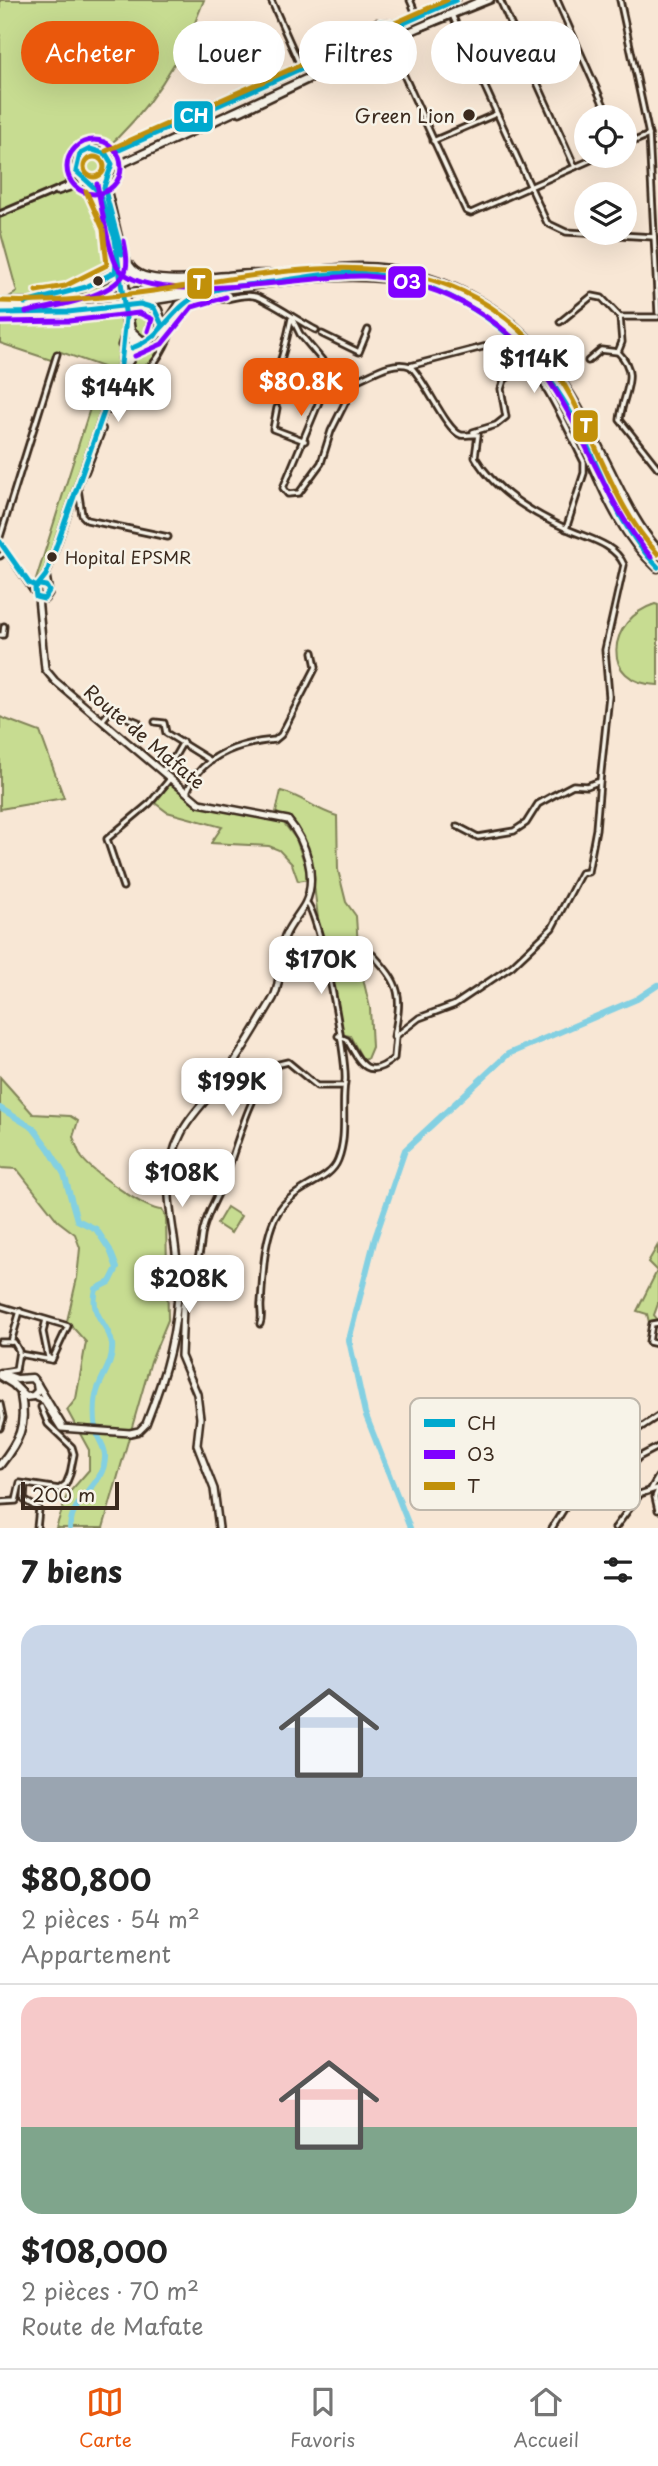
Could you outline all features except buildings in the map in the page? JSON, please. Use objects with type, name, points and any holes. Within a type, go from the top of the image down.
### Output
[{"type":"highway","points":[[119,252],[132,271],[147,278],[175,281],[270,275]]},
{"type":"highway","points":[[23,303],[121,279],[117,266],[119,252]]},
{"type":"highway","points":[[0,303],[87,300],[329,267],[374,268],[425,278],[461,292],[493,310],[538,349],[566,385],[633,517],[658,551]]},
{"type":"highway","points":[[0,312],[113,304],[328,274],[378,275],[435,289],[481,311],[522,345],[560,393],[623,527],[658,568]]},
{"type":"highway","points":[[129,342],[146,342],[159,337],[174,312],[186,300],[217,289]]},
{"type":"highway","points":[[0,312],[68,312],[144,304],[157,310],[162,320],[160,331],[135,351],[124,366]]},
{"type":"main road","points":[[401,21],[456,0]]},
{"type":"main road","points":[[419,27],[483,0]]},
{"type":"main road","points":[[106,154],[299,70]]},
{"type":"main road","points":[[93,186],[104,182],[112,168],[132,157],[299,82]]},
{"type":"main road","points":[[112,168],[106,154],[96,149],[85,151],[77,159],[77,174],[84,183],[93,186],[101,197],[119,252]]},
{"type":"main road","points":[[104,182],[119,252]]},
{"type":"main road","points":[[37,591],[46,575],[124,366],[129,342],[121,279]]},
{"type":"main road","points":[[127,312],[126,332],[129,342]]},
{"type":"main road","points":[[40,610],[49,593],[46,575]]},
{"type":"main road","points":[[37,591],[47,588]]},
{"type":"main road","points":[[37,591],[46,598]]},
{"type":"main road","name":"Route de Mafate","points":[[37,591],[44,669],[186,794],[209,807],[288,820],[300,839],[311,885],[306,902],[284,940],[279,982],[271,1003],[223,1078],[181,1133],[173,1152],[167,1198],[178,1275],[177,1305],[165,1372],[146,1424],[139,1431],[125,1433],[69,1429],[44,1406]]},
{"type":"main road","points":[[178,1275],[188,1274],[191,1279],[184,1307],[181,1356],[197,1394],[200,1418],[197,1445],[214,1489],[219,1528]]},
{"type":"main road","points":[[1,1373],[22,1380],[32,1378],[37,1384],[44,1406]]},
{"type":"main road","points":[[1,1373],[20,1394],[41,1398],[44,1406]]},
{"type":"main road","points":[[22,1380],[18,1386],[24,1411]]},
{"type":"main road","points":[[0,1465],[21,1436],[24,1411],[31,1397],[38,1391],[37,1384]]},
{"type":"street","points":[[271,0],[299,63]]},
{"type":"street","points":[[410,0],[415,17],[446,0]]},
{"type":"street","points":[[419,27],[426,28],[491,0]]},
{"type":"street","points":[[500,0],[574,165]]},
{"type":"street","points":[[557,0],[604,105]]},
{"type":"street","points":[[620,0],[649,135],[658,315],[620,317]]},
{"type":"street","points":[[453,17],[547,223],[560,230],[654,237]]},
{"type":"street","points":[[126,147],[131,141],[299,65]]},
{"type":"street","points":[[132,157],[142,157],[303,84]]},
{"type":"street","points":[[408,84],[466,211],[471,213],[574,167]]},
{"type":"street","points":[[433,141],[496,114]]},
{"type":"street","points":[[637,140],[649,135]]},
{"type":"street","points":[[0,215],[66,186],[77,174]]},
{"type":"street","points":[[48,194],[84,183]]},
{"type":"street","points":[[124,366],[138,371],[158,359],[177,321],[189,307],[200,304],[251,295],[316,330]]},
{"type":"street","points":[[561,322],[592,296],[602,298],[620,317],[622,342],[618,352],[631,378],[620,419],[658,468]]},
{"type":"street","points":[[293,319],[300,334],[323,360],[321,380],[326,386]]},
{"type":"street","points":[[256,396],[264,393],[281,363],[293,319]]},
{"type":"street","points":[[322,334],[359,352],[368,330]]},
{"type":"street","points":[[326,386],[340,386],[394,364],[410,366],[502,342],[509,345],[533,370],[584,462],[584,473],[566,529]]},
{"type":"street","points":[[588,361],[601,349],[618,352]]},
{"type":"street","points":[[37,591],[0,540],[57,354]]},
{"type":"street","points":[[394,1039],[423,1016],[454,1004],[489,984],[552,928],[581,873],[588,873],[596,829],[609,696],[605,650],[624,565],[619,556],[607,547],[566,529],[526,506],[489,479],[475,457],[478,435],[461,435],[452,429],[425,382],[410,366]]},
{"type":"street","points":[[461,435],[502,421],[506,414],[502,389],[504,380],[512,374],[533,370]]},
{"type":"street","points":[[326,386],[298,458],[291,464],[283,488],[291,495],[305,487],[321,463],[331,431],[356,380]]},
{"type":"street","points":[[277,408],[272,429],[305,441]]},
{"type":"street","points":[[78,485],[82,515],[88,520],[168,537]]},
{"type":"street","points":[[0,556],[6,551]]},
{"type":"street","points":[[0,635],[3,635],[4,626]]},
{"type":"street","points":[[186,794],[194,777],[222,751],[275,740],[281,735],[316,667],[313,652]]},
{"type":"street","points":[[102,721],[110,711],[138,722]]},
{"type":"street","points":[[155,722],[164,723],[166,733],[211,761]]},
{"type":"street","points":[[161,772],[168,768],[183,742]]},
{"type":"street","points":[[123,887],[107,839],[150,803],[170,779]]},
{"type":"street","points":[[457,826],[478,837],[517,829],[526,822],[538,804],[573,785],[587,786],[600,781]]},
{"type":"street","points":[[260,1324],[264,1290],[262,1264],[271,1227],[279,1209],[293,1193],[320,1178],[336,1164],[345,1119],[342,1086],[345,1082],[327,961],[313,911],[306,902]]},
{"type":"street","points":[[303,908],[313,911]]},
{"type":"street","points":[[338,1036],[347,1040],[358,1063],[370,1068],[392,1060],[401,998],[393,978],[372,954]]},
{"type":"street","points":[[188,1274],[196,1264],[209,1213],[226,1177],[229,1158],[254,1093],[271,1066],[288,1062],[317,1086],[342,1086]]},
{"type":"street","points":[[0,1306],[68,1326],[48,1359]]},
{"type":"street","points":[[11,1342],[20,1311]]},
{"type":"street","points":[[47,1319],[43,1332],[48,1359]]},
{"type":"street","points":[[658,1323],[652,1324],[649,1342],[658,1344]]},
{"type":"street","points":[[0,1342],[11,1342],[18,1346],[19,1354],[16,1370],[1,1373]]},
{"type":"street","points":[[19,1354],[48,1359]]},
{"type":"street","points":[[0,1404],[4,1419],[0,1429]]},
{"type":"street","points":[[23,1483],[59,1489],[66,1485],[70,1474],[74,1454],[72,1447],[48,1423],[44,1406]]},
{"type":"street","points":[[640,1428],[658,1416]]},
{"type":"street","points":[[640,1456],[658,1447]]},
{"type":"street","points":[[651,1489],[658,1477]]},
{"type":"street","points":[[0,1502],[16,1501],[23,1483]]},
{"type":"street","points":[[23,1483],[24,1500],[38,1509],[37,1528]]},
{"type":"street","points":[[640,1494],[658,1489],[655,1497],[658,1510]]},
{"type":"street","points":[[552,1528],[563,1510]]},
{"type":"street","points":[[615,1528],[628,1510]]},
{"type":"green space","points":[[0,0],[204,0],[195,21],[173,21],[173,66],[149,102],[101,153],[109,163],[106,178],[91,184],[118,277],[122,335],[118,343],[121,353],[42,578],[34,586],[103,367],[61,352],[57,362],[0,343],[0,317],[3,317],[9,297],[17,292],[0,230]]},
{"type":"green space","points":[[131,305],[153,309],[160,323],[154,334],[143,338],[133,333]]},
{"type":"green space","points":[[168,325],[171,327],[157,355],[147,365],[132,368],[129,365],[141,349],[155,346]]},
{"type":"green space","points":[[658,605],[658,685],[639,682],[626,674],[618,663],[616,650],[619,636],[627,623],[639,612]]},
{"type":"green space","points":[[0,717],[40,732],[64,798],[0,809]]},
{"type":"green space","points":[[170,784],[200,805],[283,822],[296,839],[310,879],[298,881],[292,864],[279,850],[269,846],[211,843],[222,827],[167,812],[155,803]]},
{"type":"green space","points":[[281,791],[337,816],[338,870],[346,902],[356,916],[359,962],[370,1008],[372,1047],[367,1059],[363,1060],[350,1036],[339,1034],[330,965],[319,926],[312,869],[286,819],[276,812]]},
{"type":"green space","points":[[0,1077],[33,1114],[70,1116],[78,1121],[73,1137],[82,1158],[119,1189],[144,1204],[162,1210],[166,1218],[168,1320],[151,1361],[103,1528],[56,1528],[67,1495],[89,1470],[89,1450],[67,1410],[76,1399],[86,1342],[67,1321],[77,1278],[80,1248],[75,1234],[58,1221],[17,1169],[0,1168]]},
{"type":"green space","points":[[227,1207],[241,1216],[231,1233],[217,1224]]},
{"type":"green space","points":[[658,1245],[658,1304],[654,1315],[658,1320],[649,1322],[647,1314],[637,1311],[657,1271],[648,1262]]},
{"type":"waterway","points":[[410,1528],[365,1413],[349,1340],[375,1238],[405,1150],[508,1054],[637,999],[658,985]]},
{"type":"waterway","points":[[0,1108],[33,1128],[49,1149],[64,1174],[77,1220],[96,1229],[110,1250],[117,1268],[110,1282],[96,1289],[95,1299],[97,1313],[112,1344],[111,1358],[98,1388],[95,1404],[96,1429],[105,1454],[103,1468],[76,1508],[70,1528]]},
{"type":"transit line","name":"T","points":[[106,151],[447,0]]},
{"type":"transit line","name":"CH","points":[[117,151],[369,38],[372,28],[380,22],[402,24],[456,0]]},
{"type":"transit line","name":"O3","points":[[94,140],[113,148],[121,167],[113,186],[94,194],[75,186],[67,167],[75,148],[94,140]]},
{"type":"transit line","name":"CH","points":[[40,585],[46,586],[49,591],[44,599],[36,597],[35,589],[46,575],[121,364],[126,318],[115,239],[99,192],[76,171],[80,154],[90,149],[106,154],[112,164],[104,187],[122,254]]},
{"type":"transit line","name":"T","points":[[94,157],[101,160],[104,167],[101,174],[94,177],[87,174],[84,167],[87,160],[94,157]]},
{"type":"transit line","name":"O3","points":[[97,184],[114,259],[117,266],[133,279],[160,286],[194,288],[341,277],[379,277],[436,291],[475,310],[508,334],[535,362],[557,392],[609,493],[628,526],[651,557]]},
{"type":"transit line","name":"T","points":[[36,291],[65,286],[107,265],[103,229],[86,191]]},
{"type":"transit line","name":"O3","points":[[26,312],[79,300],[117,282],[124,274],[126,266],[124,241]]},
{"type":"transit line","name":"CH","points":[[25,303],[86,287],[115,272],[117,256]]},
{"type":"transit line","name":"T","points":[[0,301],[96,298],[256,275],[358,268],[407,274],[454,288],[498,312],[539,350],[572,399],[624,506],[639,531],[658,554]]},
{"type":"transit line","name":"CH","points":[[132,348],[153,336],[191,299],[231,287],[329,274],[359,273],[390,277],[449,296],[476,310],[500,328],[544,372],[574,419],[628,528],[658,567]]},
{"type":"transit line","name":"O3","points":[[135,356],[162,344],[192,307],[226,297]]},
{"type":"transit line","name":"CH","points":[[0,313],[68,312],[140,304],[154,308],[162,325],[155,336]]},
{"type":"transit line","name":"O3","points":[[0,322],[69,321],[139,313],[152,319],[148,331]]},
{"type":"transit line","name":"CH","points":[[0,542],[29,583],[37,587]]},
{"type":"place","name":"Green Lion","points":[[469,115]]},
{"type":"place","name":"Hopital EPSMR","points":[[52,557]]}]
